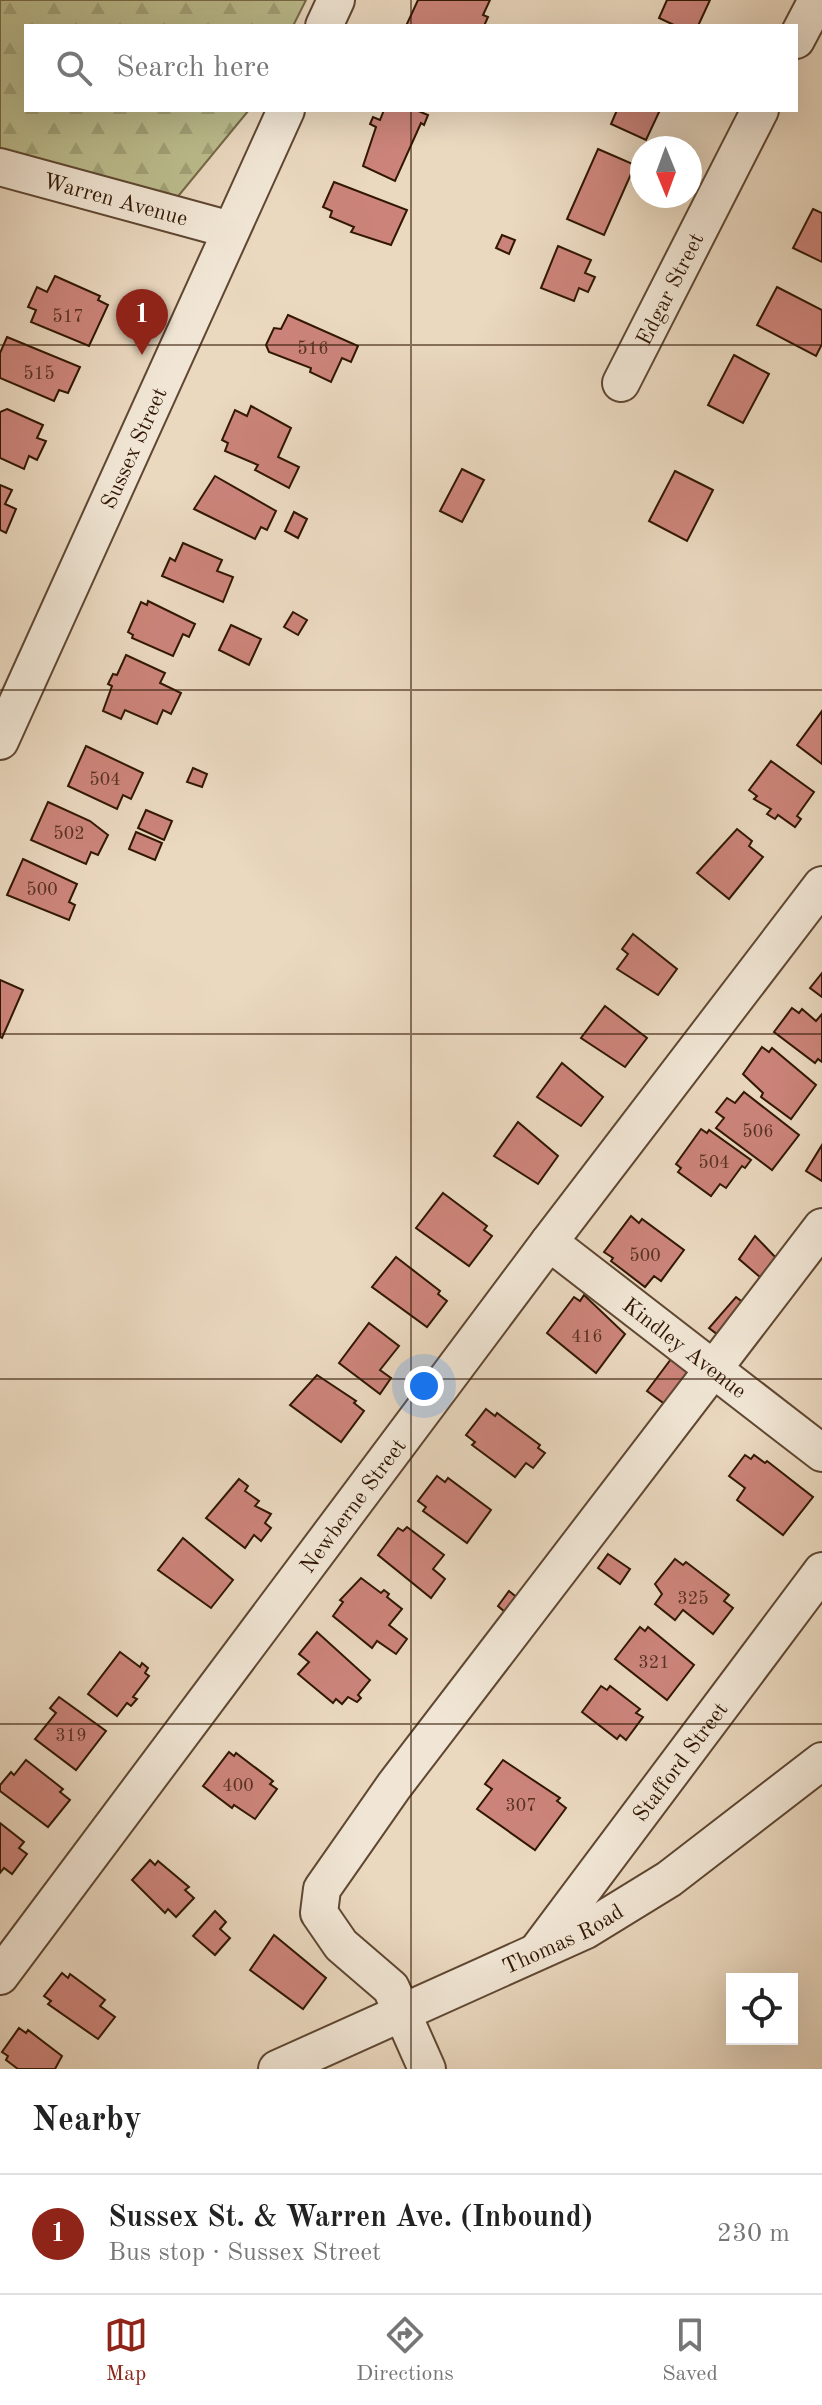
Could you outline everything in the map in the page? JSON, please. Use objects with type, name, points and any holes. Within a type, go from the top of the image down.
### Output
[{"type":"street","points":[[325,24],[336,0]]},
{"type":"street","points":[[798,36],[817,0]]},
{"type":"street","name":"Sussex Street","points":[[0,741],[285,112]]},
{"type":"street","name":"Edgar Street","points":[[621,383],[759,112]]},
{"type":"street","name":"Warren Avenue","points":[[0,167],[231,230]]},
{"type":"street","name":"Newberne Street","points":[[0,1976],[549,1242],[822,885]]},
{"type":"street","points":[[427,2069],[391,1988],[341,1945],[319,1913],[322,1889],[394,1786],[822,1227]]},
{"type":"street","name":"Kindley Avenue","points":[[549,1242],[822,1453]]},
{"type":"street","name":"Stafford Street","points":[[537,1952],[822,1571]]},
{"type":"street","name":"Thomas Road","points":[[277,2069],[586,1930],[669,1879],[822,1761]]},
{"type":"green space","points":[[0,0],[306,0],[294,24],[24,24],[24,112],[247,112],[175,200],[0,149]]},
{"type":"building","points":[[418,0],[490,0],[483,15],[488,17],[485,24],[407,24]]},
{"type":"building","points":[[667,0],[710,0],[699,24],[672,24],[659,18]]},
{"type":"building","points":[[383,112],[421,112],[428,115],[424,125],[421,123],[395,181],[363,166],[376,127],[370,124],[373,117],[380,120]]},
{"type":"building","points":[[616,112],[659,112],[648,136],[637,136],[611,124]]},
{"type":"building","points":[[598,149],[630,163],[630,176],[604,235],[567,219]]},
{"type":"building","points":[[334,182],[407,210],[391,245],[351,232],[354,227],[330,217],[332,211],[323,207]]},
{"type":"building","points":[[813,209],[822,213],[822,262],[793,248]]},
{"type":"building","points":[[502,235],[515,240],[509,254],[496,248]]},
{"type":"building","points":[[558,246],[591,260],[585,273],[595,277],[588,292],[579,288],[574,301],[541,288]]},
{"type":"building","points":[[55,276],[100,296],[98,300],[108,305],[89,346],[31,322],[36,310],[28,307],[37,287],[47,292]]},
{"type":"building","points":[[777,287],[822,310],[822,344],[816,356],[757,325]]},
{"type":"building","points":[[288,315],[358,346],[351,362],[342,358],[331,382],[310,372],[311,368],[269,352],[266,345],[274,328],[281,329]]},
{"type":"building","points":[[7,337],[80,367],[68,393],[59,390],[54,401],[0,378],[0,353]]},
{"type":"building","points":[[734,355],[769,374],[743,423],[708,405]]},
{"type":"building","points":[[251,406],[291,428],[278,457],[299,467],[289,488],[255,470],[258,465],[225,451],[228,443],[222,440],[235,410],[247,416]]},
{"type":"building","points":[[7,409],[43,425],[37,438],[46,441],[37,460],[29,456],[24,469],[0,458],[0,412]]},
{"type":"building","points":[[462,469],[484,480],[462,522],[440,511]]},
{"type":"building","points":[[675,471],[713,490],[687,541],[649,521]]},
{"type":"building","points":[[215,476],[276,511],[267,530],[261,527],[255,539],[194,509]]},
{"type":"building","points":[[0,485],[12,490],[5,504],[16,509],[6,533],[0,530]]},
{"type":"building","points":[[294,512],[307,519],[298,538],[285,531]]},
{"type":"building","points":[[183,543],[222,560],[217,571],[233,577],[223,602],[162,576],[170,558],[175,561]]},
{"type":"building","points":[[148,601],[195,624],[189,637],[183,634],[173,656],[132,638],[133,635],[128,632],[141,602],[147,605]]},
{"type":"building","points":[[293,612],[307,620],[298,635],[284,627]]},
{"type":"building","points":[[231,625],[261,639],[249,665],[219,650]]},
{"type":"building","points":[[126,655],[165,673],[160,683],[181,693],[171,714],[163,710],[157,724],[125,710],[121,719],[103,711],[112,686],[108,684],[113,674],[117,675]]},
{"type":"building","points":[[822,711],[822,764],[797,745]]},
{"type":"building","points":[[86,746],[143,773],[131,799],[123,795],[117,809],[68,786]]},
{"type":"building","points":[[771,761],[814,792],[797,816],[801,819],[795,827],[778,815],[775,819],[767,814],[771,809],[754,799],[757,796],[749,790]]},
{"type":"building","points":[[193,768],[207,774],[202,787],[187,782]]},
{"type":"building","points":[[48,802],[90,821],[108,835],[98,855],[91,852],[86,864],[31,840]]},
{"type":"building","points":[[146,810],[172,821],[164,840],[138,828]]},
{"type":"building","points":[[737,829],[752,841],[749,846],[763,857],[729,899],[697,873]]},
{"type":"building","points":[[136,832],[162,843],[155,860],[129,849]]},
{"type":"building","points":[[23,859],[77,884],[69,902],[75,905],[69,920],[7,895]]},
{"type":"building","points":[[633,934],[677,969],[658,995],[617,969],[628,954],[622,949]]},
{"type":"building","points":[[822,973],[822,997],[810,988]]},
{"type":"building","points":[[0,980],[23,990],[2,1038],[0,1037]]},
{"type":"building","points":[[605,1006],[647,1038],[625,1067],[581,1038]]},
{"type":"building","points":[[792,1008],[799,1013],[802,1009],[816,1021],[822,1014],[822,1062],[818,1059],[815,1063],[774,1032]]},
{"type":"building","points":[[762,1047],[769,1052],[772,1048],[816,1085],[791,1119],[761,1097],[763,1093],[743,1074]]},
{"type":"building","points":[[562,1063],[603,1097],[581,1126],[537,1097]]},
{"type":"building","points":[[744,1092],[799,1135],[772,1170],[716,1128],[724,1118],[716,1112],[727,1098],[735,1103]]},
{"type":"building","points":[[518,1122],[558,1156],[538,1184],[494,1156]]},
{"type":"building","points":[[701,1129],[707,1133],[709,1130],[751,1160],[745,1168],[742,1166],[726,1188],[720,1184],[711,1196],[678,1172],[681,1168],[676,1164]]},
{"type":"building","points":[[822,1145],[822,1181],[806,1171]]},
{"type":"building","points":[[443,1193],[487,1226],[484,1230],[492,1236],[469,1266],[416,1228]]},
{"type":"building","points":[[631,1216],[639,1223],[642,1219],[684,1250],[661,1281],[654,1276],[645,1287],[604,1252]]},
{"type":"building","points":[[755,1236],[779,1261],[761,1278],[739,1259]]},
{"type":"building","points":[[396,1257],[440,1291],[438,1294],[447,1301],[427,1327],[372,1287]]},
{"type":"building","points":[[584,1295],[625,1334],[596,1373],[547,1333],[574,1297],[580,1301]]},
{"type":"building","points":[[736,1297],[745,1304],[722,1338],[709,1328]]},
{"type":"building","points":[[369,1323],[399,1346],[380,1370],[391,1378],[380,1394],[339,1363]]},
{"type":"building","points":[[671,1359],[701,1380],[677,1413],[647,1391]]},
{"type":"building","points":[[317,1375],[356,1401],[354,1403],[364,1411],[341,1442],[290,1405]]},
{"type":"building","points":[[486,1409],[495,1416],[497,1413],[540,1445],[538,1448],[545,1453],[533,1468],[526,1463],[515,1477],[472,1445],[475,1442],[466,1435]]},
{"type":"building","points":[[745,1455],[751,1459],[754,1455],[765,1463],[767,1461],[813,1497],[783,1535],[737,1500],[745,1488],[729,1476]]},
{"type":"building","points":[[437,1476],[445,1482],[448,1478],[491,1510],[467,1543],[423,1511],[426,1507],[418,1501]]},
{"type":"building","points":[[239,1479],[248,1486],[245,1491],[259,1501],[255,1506],[271,1514],[265,1523],[271,1528],[261,1541],[254,1535],[245,1548],[206,1518]]},
{"type":"building","points":[[407,1527],[444,1555],[433,1569],[445,1579],[431,1598],[378,1555],[398,1528],[403,1531]]},
{"type":"building","points":[[183,1538],[233,1580],[211,1608],[158,1570]]},
{"type":"building","points":[[608,1554],[630,1569],[620,1584],[598,1568]]},
{"type":"building","points":[[675,1559],[683,1565],[686,1562],[729,1595],[724,1601],[733,1608],[713,1634],[683,1610],[675,1620],[655,1604],[662,1594],[655,1584]]},
{"type":"building","points":[[361,1578],[381,1593],[384,1590],[389,1594],[387,1597],[402,1609],[389,1625],[407,1639],[396,1654],[377,1641],[372,1648],[333,1616],[343,1602],[340,1600]]},
{"type":"building","points":[[509,1591],[525,1604],[513,1619],[498,1606]]},
{"type":"building","points":[[640,1627],[645,1631],[648,1627],[694,1665],[667,1700],[615,1659]]},
{"type":"building","points":[[317,1632],[370,1680],[358,1695],[361,1698],[357,1702],[348,1697],[342,1704],[336,1699],[333,1703],[298,1674],[309,1662],[299,1654]]},
{"type":"building","points":[[120,1652],[140,1667],[142,1663],[148,1668],[145,1673],[149,1676],[133,1697],[137,1699],[131,1706],[127,1703],[117,1716],[88,1694]]},
{"type":"building","points":[[601,1686],[607,1690],[610,1686],[640,1709],[636,1713],[643,1717],[626,1740],[620,1735],[617,1739],[582,1712]]},
{"type":"building","points":[[59,1697],[106,1731],[76,1770],[35,1739],[56,1713],[50,1708]]},
{"type":"building","points":[[229,1752],[234,1756],[236,1753],[273,1781],[270,1784],[277,1789],[255,1819],[234,1805],[232,1808],[203,1786]]},
{"type":"building","points":[[26,1760],[63,1789],[60,1792],[70,1800],[48,1827],[0,1791],[0,1785],[11,1772],[14,1775]]},
{"type":"building","points":[[503,1760],[560,1798],[557,1801],[566,1808],[535,1850],[477,1809],[492,1789],[485,1784]]},
{"type":"building","points":[[0,1823],[24,1842],[19,1848],[27,1854],[12,1874],[4,1868],[0,1873]]},
{"type":"building","points":[[150,1860],[155,1865],[158,1861],[189,1887],[185,1890],[194,1898],[176,1917],[168,1909],[165,1913],[132,1880]]},
{"type":"building","points":[[215,1911],[226,1922],[220,1929],[230,1938],[215,1955],[193,1936]]},
{"type":"building","points":[[274,1935],[326,1978],[303,2009],[250,1970]]},
{"type":"building","points":[[62,1973],[68,1978],[70,1974],[105,2000],[100,2006],[115,2017],[98,2039],[48,2004],[51,2001],[44,1996]]},
{"type":"building","points":[[19,2028],[26,2033],[28,2030],[62,2056],[55,2069],[18,2069],[6,2060],[8,2056],[2,2052]]},
{"type":"place","name":"Sussex St. & Warren Ave. (Inbound)","points":[[142,355]]}]
